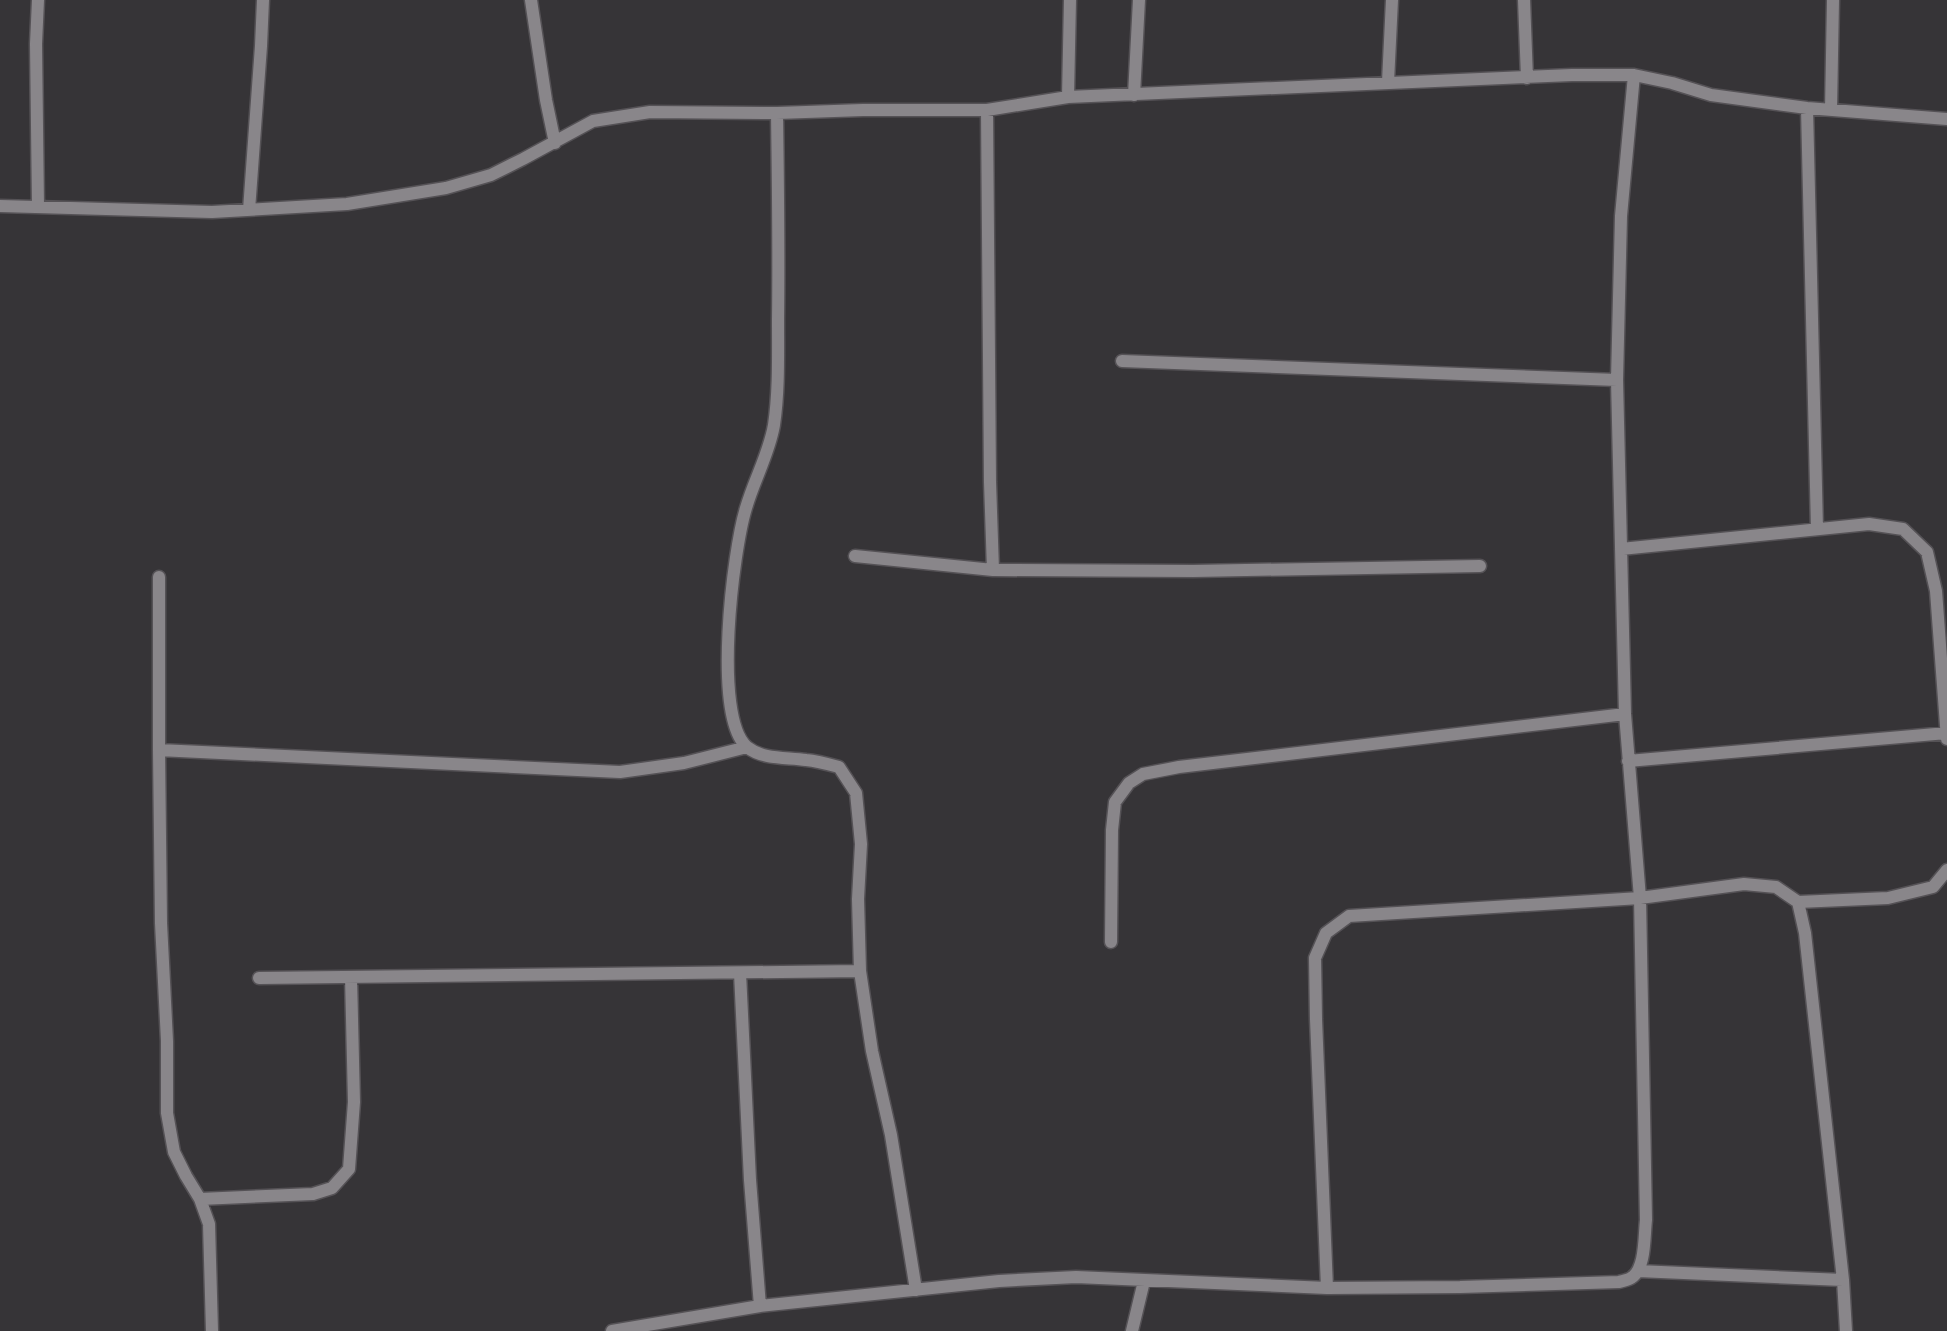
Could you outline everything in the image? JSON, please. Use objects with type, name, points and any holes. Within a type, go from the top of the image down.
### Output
[{"type":"street","points":[[38,0],[36,44],[38,207]]},
{"type":"street","points":[[248,210],[263,0]]},
{"type":"street","points":[[531,0],[546,100],[555,143]]},
{"type":"street","points":[[1068,97],[1070,0]]},
{"type":"street","points":[[1134,95],[1139,0]]},
{"type":"street","points":[[1388,82],[1392,0]]},
{"type":"street","points":[[1524,0],[1527,78]]},
{"type":"street","points":[[1831,110],[1833,0]]},
{"type":"street","points":[[0,206],[212,212],[347,204],[446,188],[491,175],[594,121],[650,112],[987,110],[1068,97],[1388,82],[1572,75],[1634,75],[1711,94],[1807,108],[1947,119]]},
{"type":"street","points":[[612,1331],[760,1306],[999,1281],[1076,1277],[1327,1288],[1460,1287],[1619,1282],[1631,1278],[1638,1270],[1642,1257],[1646,1220],[1640,898],[1625,714],[1617,380],[1621,216],[1634,75]]},
{"type":"street","points":[[1807,108],[1816,529]]},
{"type":"street","points":[[987,110],[990,482],[993,570]]},
{"type":"street","points":[[777,112],[779,279],[778,370],[774,426],[762,467],[746,508],[738,546],[728,650],[728,690],[733,723],[747,746],[767,756],[806,760],[839,767],[856,793],[861,844],[858,899],[860,972],[872,1051],[891,1135],[916,1290]]},
{"type":"street","points":[[1122,361],[1617,380]]},
{"type":"street","points":[[1621,549],[1869,524],[1903,529],[1926,552],[1936,591],[1947,739]]},
{"type":"street","points":[[855,556],[993,570],[1193,572],[1480,566]]},
{"type":"street","points":[[159,577],[161,923],[167,1042],[167,1113],[174,1152],[200,1198],[209,1224],[212,1331]]},
{"type":"street","points":[[1110,942],[1112,830],[1115,802],[1129,783],[1143,774],[1180,767],[1625,714]]},
{"type":"street","points":[[1628,760],[1947,733]]},
{"type":"street","points":[[159,750],[620,772],[684,763],[747,746]]},
{"type":"street","points":[[1327,1288],[1316,958],[1326,932],[1349,916],[1640,898],[1744,884],[1776,887],[1798,902],[1888,898],[1933,887],[1947,870]]},
{"type":"street","points":[[1798,902],[1805,933],[1843,1280],[1846,1331]]},
{"type":"street","points":[[259,978],[860,972]]},
{"type":"street","points":[[740,973],[750,1180],[760,1306]]},
{"type":"street","points":[[200,1198],[312,1194],[332,1188],[349,1169],[354,1102],[351,977]]},
{"type":"street","points":[[1638,1270],[1843,1280]]},
{"type":"street","points":[[1132,1331],[1144,1281]]}]
